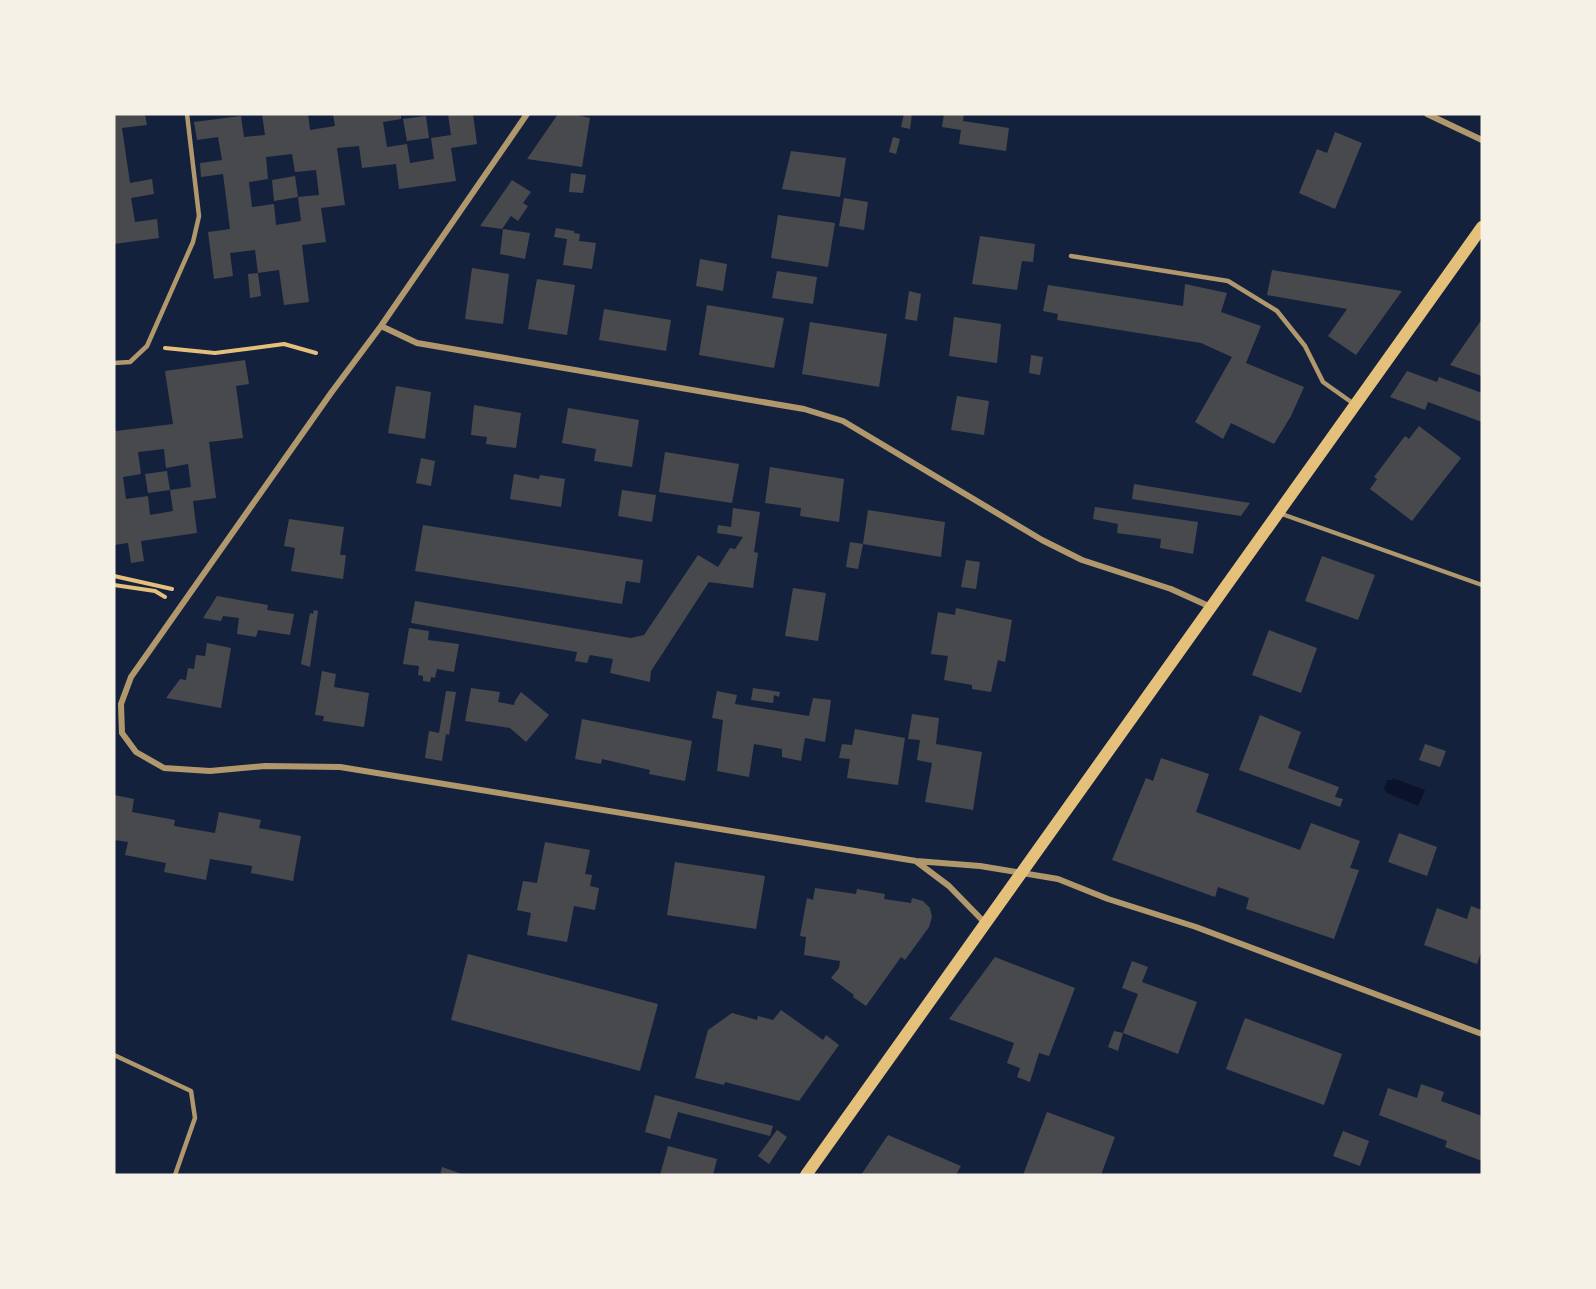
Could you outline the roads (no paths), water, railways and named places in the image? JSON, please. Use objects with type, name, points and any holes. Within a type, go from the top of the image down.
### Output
[{"type":"main road","points":[[806,1175],[1482,227]]},
{"type":"street","points":[[527,114],[381,326],[324,402],[131,677],[121,704],[122,733],[136,752],[164,768],[210,771],[265,766],[340,767],[916,861],[980,866],[1058,879],[1108,899],[1196,927],[1482,1034]]},
{"type":"street","points":[[1427,114],[1482,140]]},
{"type":"street","points":[[381,326],[417,343],[804,409],[843,421],[1062,550],[1082,560],[1171,589],[1211,607]]},
{"type":"street","points":[[916,861],[949,886],[986,924]]},
{"type":"lane","points":[[114,363],[130,362],[147,346],[193,242],[199,216],[187,114]]},
{"type":"lane","points":[[1071,256],[1228,281],[1277,311],[1305,346],[1323,382],[1356,405]]},
{"type":"lane","points":[[1280,513],[1482,585]]},
{"type":"lane","points":[[114,1055],[191,1091],[195,1118],[175,1175]]},
{"type":"water","points":[[1393,778],[1425,790],[1418,806],[1387,793],[1384,789],[1387,780]]}]
